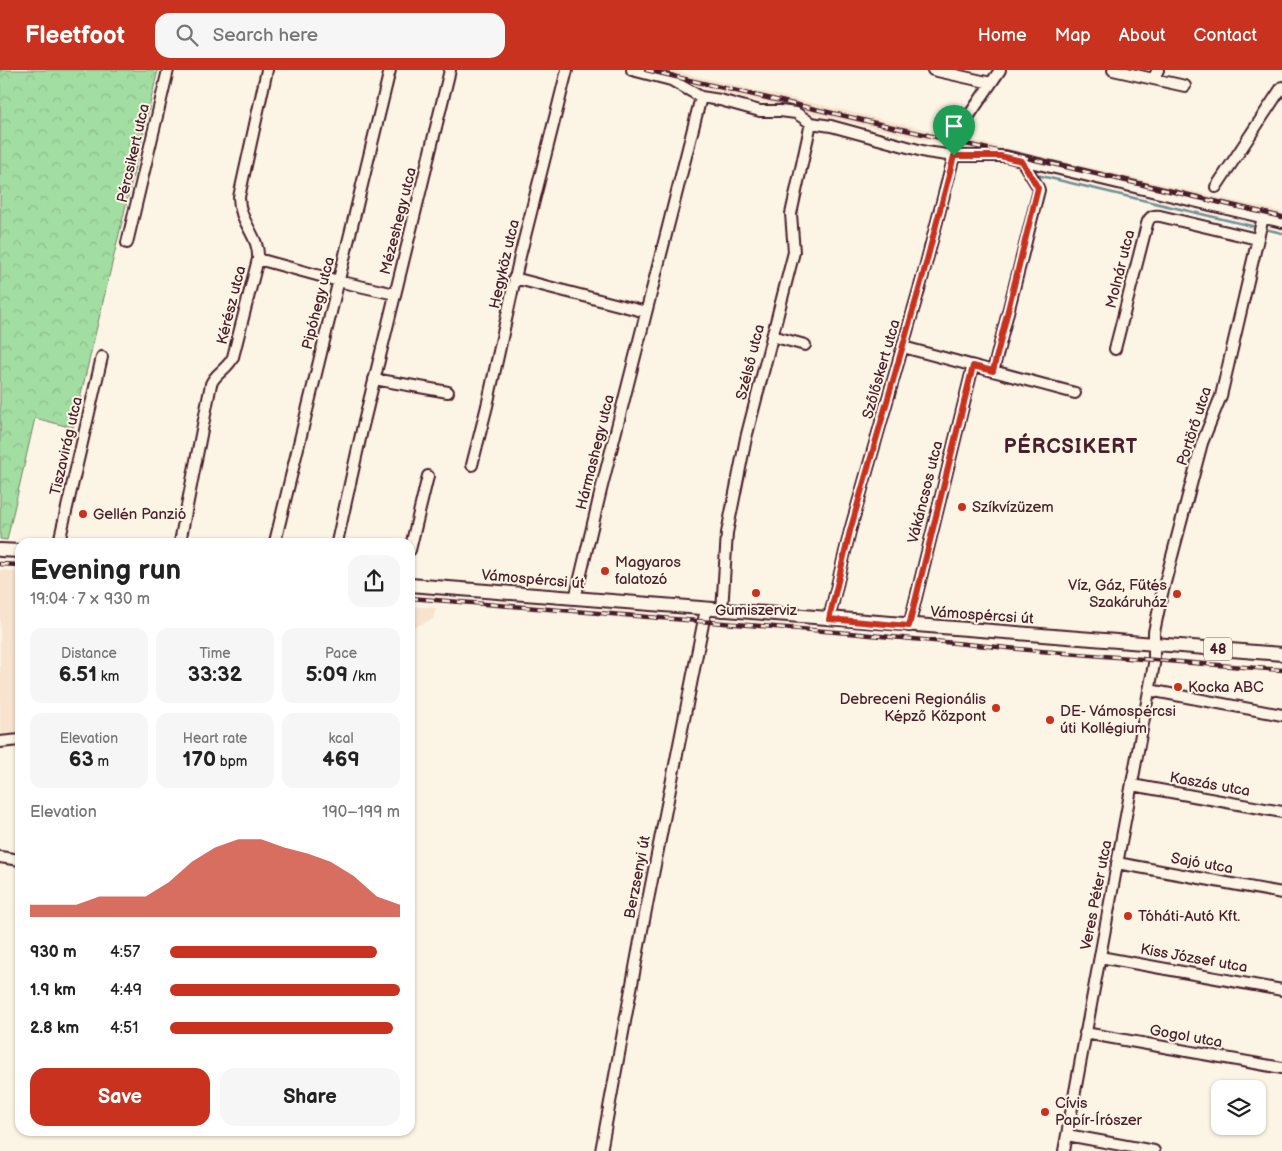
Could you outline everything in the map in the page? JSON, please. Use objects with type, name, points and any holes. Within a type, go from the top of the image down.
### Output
[{"type":"main road","points":[[0,550],[15,551]]},
{"type":"main road","name":"Vámospércsi út","points":[[415,585],[1282,654]]},
{"type":"street","name":"Pércsikert utca","points":[[127,243],[168,70]]},
{"type":"street","name":"Kérész utca","points":[[181,538],[211,384],[215,377],[227,367],[233,357],[258,259],[256,243],[241,216],[239,197],[267,70]]},
{"type":"street","name":"Pipóhegy utca","points":[[276,538],[390,70]]},
{"type":"street","name":"Mézeshegy utca","points":[[338,538],[374,379],[450,70]]},
{"type":"street","name":"Hegyköz utca","points":[[472,465],[489,397],[514,278],[567,70]]},
{"type":"street","points":[[632,70],[671,80],[701,97],[760,111],[792,112],[802,116],[811,123],[832,126],[926,152],[954,156],[1000,156],[1282,222]]},
{"type":"street","points":[[933,70],[991,83]]},
{"type":"street","points":[[958,132],[1000,70]]},
{"type":"street","points":[[1113,70],[1155,74],[1185,86]]},
{"type":"street","points":[[1216,187],[1282,87]]},
{"type":"street","name":"Hármashegy utca","points":[[575,599],[701,97]]},
{"type":"street","name":"Szélső utca","points":[[722,611],[727,536],[746,438],[794,252],[790,214],[811,123]]},
{"type":"street","name":"Szőlőskert utca","points":[[829,619],[850,531],[954,156]]},
{"type":"street","points":[[993,371],[1039,190],[1022,161]]},
{"type":"street","name":"Molnár utca","points":[[1115,349],[1150,218],[1160,216],[1257,239]]},
{"type":"street","name":"Portörő utca","points":[[1154,644],[1154,630],[1182,518],[1203,440],[1221,396],[1263,217]]},
{"type":"street","points":[[258,259],[395,294]]},
{"type":"street","points":[[514,278],[646,312]]},
{"type":"street","points":[[772,336],[805,345]]},
{"type":"street","points":[[902,347],[1075,393]]},
{"type":"street","name":"Tiszavirág utca","points":[[59,538],[102,357]]},
{"type":"street","name":"Vákáncsos utca","points":[[909,626],[973,366]]},
{"type":"street","points":[[374,379],[448,392]]},
{"type":"street","points":[[413,538],[428,476]]},
{"type":"street","name":"Berzsenyi út","points":[[601,1151],[653,874],[706,609]]},
{"type":"street","name":"Veres Péter utca","points":[[1064,1151],[1154,664],[1154,644]]},
{"type":"street","points":[[1149,690],[1282,714]]},
{"type":"street","points":[[0,742],[15,740]]},
{"type":"street","name":"Kaszás utca","points":[[1132,785],[1282,812]]},
{"type":"street","points":[[0,857],[15,859]]},
{"type":"street","name":"Sajó utca","points":[[1117,863],[1282,893]]},
{"type":"street","name":"Kiss József utca","points":[[1100,957],[1282,990]]},
{"type":"street","name":"Gogol utca","points":[[1086,1033],[1282,1068]]},
{"type":"street","points":[[1066,1135],[1154,1151]]},
{"type":"shaded area","points":[[625,70],[670,70],[1282,212],[1282,223]]},
{"type":"shaded area","points":[[0,570],[15,572],[15,744],[0,745]]},
{"type":"shaded area","points":[[415,606],[436,608],[433,619],[415,627]]},
{"type":"shaded area","points":[[710,620],[1040,649],[1282,667],[1282,672],[709,624]]},
{"type":"green space","points":[[0,70],[158,70],[73,428],[35,418],[7,540],[0,539]]},
{"type":"waterway","points":[[1037,175],[1256,227]]},
{"type":"waterway","points":[[1265,229],[1282,233]]},
{"type":"waterway","points":[[953,617],[975,619]]},
{"type":"railway","points":[[646,70],[1282,217]]},
{"type":"railway","points":[[0,564],[15,565]]},
{"type":"railway","points":[[415,598],[1282,670]]},
{"type":"place","name":"Szíkvízüzem","points":[[962,507]]},
{"type":"place","name":"Gellén Panzió","points":[[83,514]]},
{"type":"place","name":"Magyaros falatozó","points":[[605,571]]},
{"type":"place","name":"Gumiszerviz","points":[[756,593]]},
{"type":"place","name":"Víz, Gáz, Fűtés Szakáruház","points":[[1177,594]]},
{"type":"place","name":"Kocka ABC","points":[[1178,687]]},
{"type":"place","name":"Debreceni Regionális Képző Központ","points":[[996,708]]},
{"type":"place","name":"DE- Vámospércsi úti Kollégium","points":[[1050,720]]},
{"type":"place","name":"Tóháti-Autó Kft.","points":[[1128,916]]},
{"type":"place","name":"Cívis Papír-Írószer","points":[[1045,1112]]},
{"type":"district","name":"PÉRCSIKERT","points":[[1071,446]]},
{"type":"route","points":[[954,156],[1005,156],[1022,161],[1038,188],[993,371],[973,366],[968,381],[909,626],[829,619],[850,531],[922,279],[954,156]]}]
